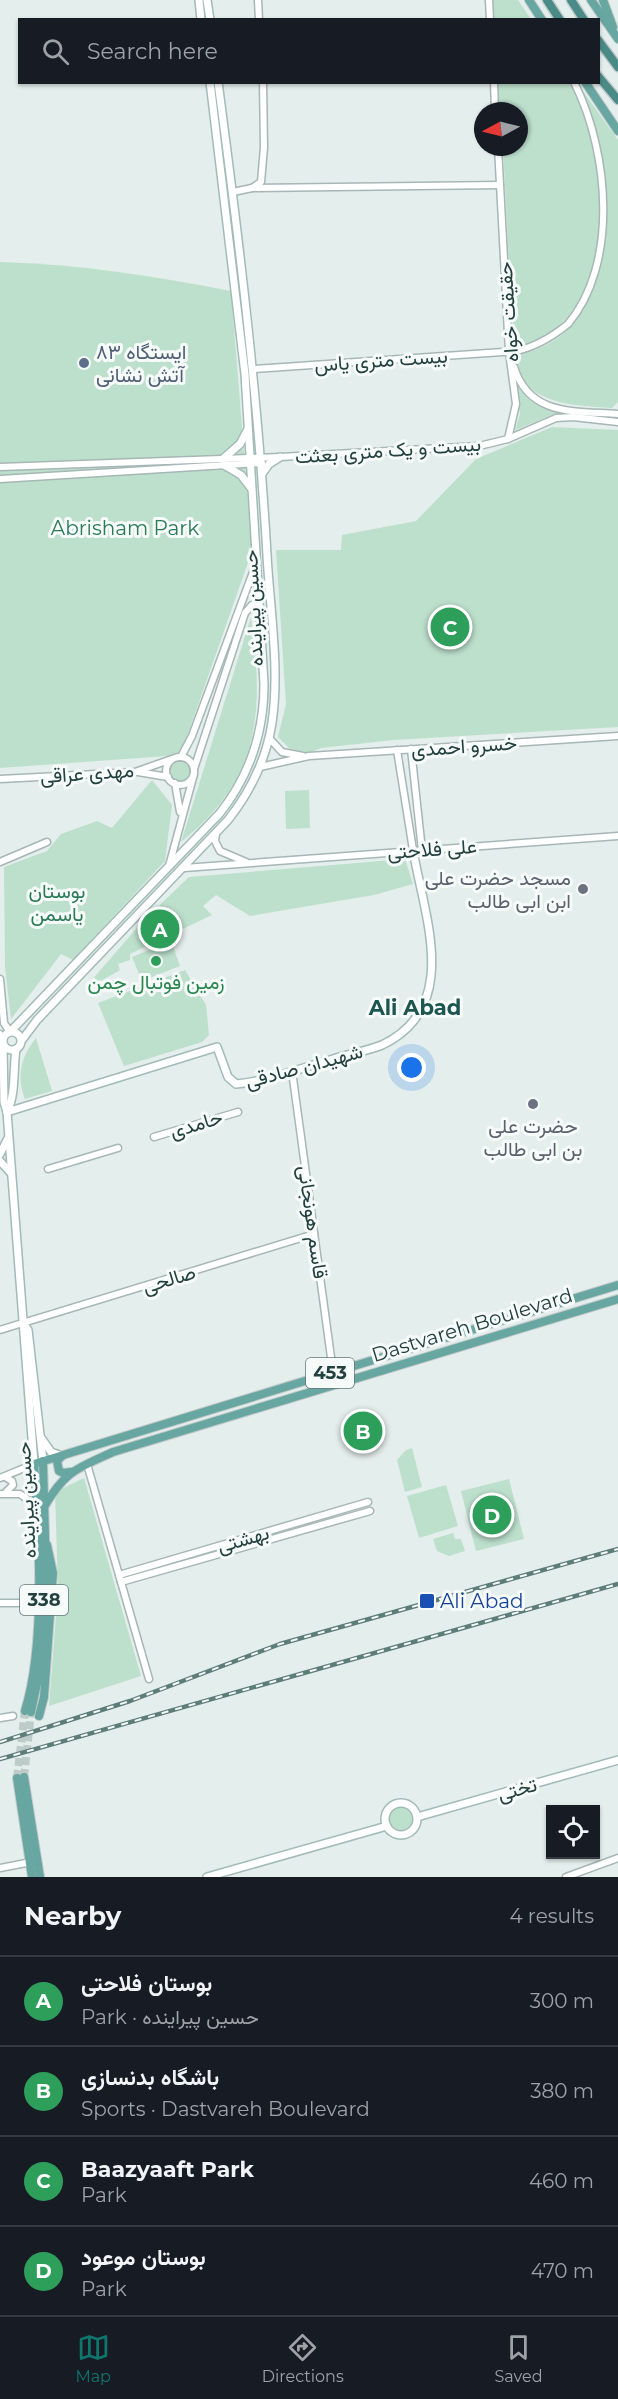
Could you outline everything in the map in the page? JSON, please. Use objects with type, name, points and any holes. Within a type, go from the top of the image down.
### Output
[{"type":"highway","points":[[547,0],[559,18]]},
{"type":"highway","points":[[571,0],[583,18]]},
{"type":"highway","points":[[600,43],[618,67]]},
{"type":"highway","points":[[600,78],[618,100]]},
{"type":"main road","points":[[199,0],[201,18]]},
{"type":"main road","points":[[207,0],[210,18]]},
{"type":"main road","points":[[529,0],[541,18]]},
{"type":"main road","points":[[591,0],[618,37]]},
{"type":"main road","points":[[603,0],[618,37]]},
{"type":"main road","name":"حسین پیراینده","points":[[10,1032],[225,808],[238,788],[255,750],[264,697],[249,420],[236,288],[210,84]]},
{"type":"main road","name":"حسین پیراینده","points":[[22,1040],[37,1020],[216,834],[248,794],[269,738],[275,685],[254,369],[218,84]]},
{"type":"main road","points":[[586,84],[618,131]]},
{"type":"main road","points":[[249,420],[247,431],[240,444],[224,461],[241,475],[253,491]]},
{"type":"main road","points":[[262,474],[268,464],[279,457]]},
{"type":"main road","name":"شهیدان صادقی","points":[[8,1112],[218,1047],[228,1077],[236,1084],[292,1071],[381,1045],[394,1038],[420,1012],[428,996],[433,965],[413,850]]},
{"type":"main road","points":[[10,1032],[20,1035],[22,1040],[16,1049],[11,1050],[2,1039],[10,1032]]},
{"type":"main road","name":"حسین پیراینده","points":[[2,1039],[4,1102],[8,1112],[8,1138],[24,1324],[22,1331],[36,1490],[40,1507],[45,1539],[51,1556],[53,1574],[46,1674],[32,1713],[40,1507],[44,1486],[28,1330],[24,1324]]},
{"type":"main road","name":"حسین پیراینده","points":[[8,1112],[13,1101],[12,1075],[16,1049]]},
{"type":"main road","points":[[0,1154],[8,1138]]},
{"type":"main road","points":[[0,1161],[12,1175]]},
{"type":"main road","name":"Dastvareh Boulevard","points":[[34,1464],[618,1285]]},
{"type":"main road","name":"Dastvareh Boulevard","points":[[40,1507],[71,1472],[113,1452],[618,1299]]},
{"type":"main road","points":[[40,1433],[51,1452],[62,1456],[57,1461],[59,1471],[71,1472]]},
{"type":"main road","points":[[36,1490],[71,1472]]},
{"type":"main road","name":"تختی","points":[[417,1817],[618,1760]]},
{"type":"main road","points":[[32,1877],[21,1778],[40,1877]]},
{"type":"main road","points":[[399,1803],[413,1808],[417,1817],[412,1831],[403,1835],[393,1833],[387,1826],[387,1811],[399,1803]]},
{"type":"main road","points":[[207,1877],[387,1826]]},
{"type":"street","points":[[258,0],[259,18]]},
{"type":"street","points":[[489,0],[490,18]]},
{"type":"street","points":[[252,188],[261,182],[264,147],[263,84]]},
{"type":"street","points":[[494,84],[495,102]]},
{"type":"street","points":[[575,84],[591,123],[601,156],[610,231]]},
{"type":"street","name":"حقیقت خواه","points":[[498,156],[509,352],[516,404],[508,439]]},
{"type":"street","points":[[233,192],[252,188],[500,185]]},
{"type":"street","name":"بیست متری یاس","points":[[254,369],[509,352],[528,348],[555,334],[580,312],[600,283]]},
{"type":"street","points":[[509,352],[519,383],[532,399],[563,409],[618,414]]},
{"type":"street","name":"بیست و یک متری بعثت","points":[[251,460],[479,447],[508,439],[556,418],[618,422]]},
{"type":"street","points":[[0,467],[251,460]]},
{"type":"street","points":[[0,478],[224,461]]},
{"type":"street","points":[[181,757],[192,736],[256,564]]},
{"type":"street","points":[[169,866],[180,817],[245,613],[252,605],[257,605],[260,609]]},
{"type":"street","name":"خسرو احمدی","points":[[309,756],[618,736]]},
{"type":"street","points":[[269,738],[282,752],[309,756]]},
{"type":"street","points":[[411,749],[423,850]]},
{"type":"street","points":[[397,750],[413,850]]},
{"type":"street","points":[[260,766],[309,756]]},
{"type":"street","points":[[168,777],[166,770],[172,759],[181,757],[191,762],[194,772],[189,782],[175,783]]},
{"type":"street","name":"مهدی عراقی","points":[[0,779],[135,771],[172,759]]},
{"type":"street","points":[[135,771],[168,777],[175,783],[180,817]]},
{"type":"street","points":[[216,834],[215,841],[220,851],[247,862]]},
{"type":"street","name":"علی فلاحتی","points":[[184,868],[618,836]]},
{"type":"street","points":[[0,862],[46,843]]},
{"type":"street","points":[[0,979],[4,1023],[10,1032]]},
{"type":"street","name":"قاسم هونجانی","points":[[292,1071],[333,1372]]},
{"type":"street","name":"حامدی","points":[[154,1137],[238,1112]]},
{"type":"street","points":[[48,1169],[118,1148]]},
{"type":"street","name":"صالحی","points":[[0,1330],[315,1234]]},
{"type":"street","points":[[2,1477],[34,1464]]},
{"type":"street","points":[[87,1464],[149,1679]]},
{"type":"street","points":[[2,1477],[12,1480],[13,1485],[3,1493]]},
{"type":"street","points":[[3,1493],[20,1494],[40,1507]]},
{"type":"street","name":"بهشتی","points":[[120,1578],[368,1502]]},
{"type":"street","points":[[120,1578],[370,1511]]},
{"type":"street","points":[[0,1603],[28,1603]]},
{"type":"street","points":[[0,1718],[13,1716]]},
{"type":"street","points":[[566,1877],[618,1858]]},
{"type":"street","points":[[0,1868],[26,1863]]},
{"type":"green space","points":[[492,0],[518,0],[530,18],[493,18]]},
{"type":"green space","points":[[498,84],[570,84],[591,141],[597,173],[600,206],[599,238],[593,268],[582,296],[565,320],[554,330],[541,337],[513,347],[503,156],[528,156],[528,102],[499,102]]},
{"type":"green space","points":[[577,84],[618,140],[618,402],[612,408],[558,402],[539,394],[526,384],[513,361],[504,356],[522,354],[540,348],[570,328],[586,303],[597,274],[604,243],[605,176],[600,143]]},
{"type":"green space","name":"Abrisham Park","points":[[0,262],[58,265],[116,272],[231,291],[252,551],[184,745],[179,752],[167,756],[0,768]]},
{"type":"green space","points":[[515,382],[525,396],[536,404],[549,410],[566,413],[552,415],[515,430],[520,414]]},
{"type":"green space","points":[[552,427],[618,430],[618,727],[393,740],[321,748],[309,753],[290,749],[278,737],[286,704],[276,550],[341,550],[342,535],[416,521],[476,459]]},
{"type":"green space","points":[[251,617],[257,683],[256,713],[251,741],[242,768],[228,793],[208,818],[181,842]]},
{"type":"green space","points":[[180,758],[189,761],[192,770],[189,779],[180,782],[171,779],[168,770],[171,761]]},
{"type":"green space","name":"بوستان یاسمن","points":[[152,780],[172,805],[165,861],[73,960],[61,954],[11,1019],[5,967],[4,867],[47,851],[61,834],[97,821],[112,828]]},
{"type":"green space","points":[[309,790],[310,828],[286,829],[285,791]]},
{"type":"green space","points":[[405,859],[413,884],[374,895],[250,916],[216,895],[203,906],[212,915],[130,954],[130,960],[118,964],[120,970],[94,985],[90,982],[142,922],[189,877]]},
{"type":"green space","name":"زمین فوتبال چمن","points":[[171,941],[180,966],[142,981],[132,957]]},
{"type":"green space","points":[[185,970],[206,1005],[209,1035],[202,1042],[124,1066],[98,1003]]},
{"type":"green space","points":[[36,1038],[52,1091],[25,1099],[21,1082],[22,1067],[27,1052]]},
{"type":"green space","points":[[412,1448],[422,1487],[405,1492],[397,1460],[406,1450]]},
{"type":"green space","points":[[84,1478],[141,1676],[49,1706],[58,1590],[55,1492]]},
{"type":"green space","points":[[509,1479],[524,1539],[476,1551],[461,1491]]},
{"type":"green space","points":[[446,1485],[458,1526],[419,1538],[407,1496]]},
{"type":"green space","points":[[453,1533],[455,1539],[461,1539],[465,1551],[449,1556],[437,1551],[433,1539]]},
{"type":"green space","points":[[401,1806],[410,1810],[414,1819],[410,1828],[401,1832],[392,1828],[388,1819],[392,1810]]},
{"type":"tunnel","points":[[17,1778],[25,1711]]},
{"type":"tunnel","points":[[24,1777],[31,1712]]},
{"type":"railway","points":[[0,1742],[130,1701],[280,1644],[618,1549]]},
{"type":"railway","points":[[0,1759],[618,1584]]},
{"type":"place","name":"ایستگاه ۸۳ آتش نشانی","points":[[84,363]]},
{"type":"place","name":"Baazyaaft Park","points":[[450,627]]},
{"type":"place","name":"مسجد حضرت علی ابن ابی طالب","points":[[583,889]]},
{"type":"place","name":"بوستان فلاحتی","points":[[160,929]]},
{"type":"place","name":"زمین فوتبال چمن","points":[[156,961]]},
{"type":"place","name":"حضرت علی بن ابی طالب","points":[[533,1104]]},
{"type":"place","name":"باشگاه بدنسازی","points":[[363,1431]]},
{"type":"place","name":"بوستان موعود","points":[[492,1515]]},
{"type":"place","name":"Ali Abad","points":[[427,1601]]},
{"type":"district","name":"Ali Abad","points":[[415,1008]]}]
